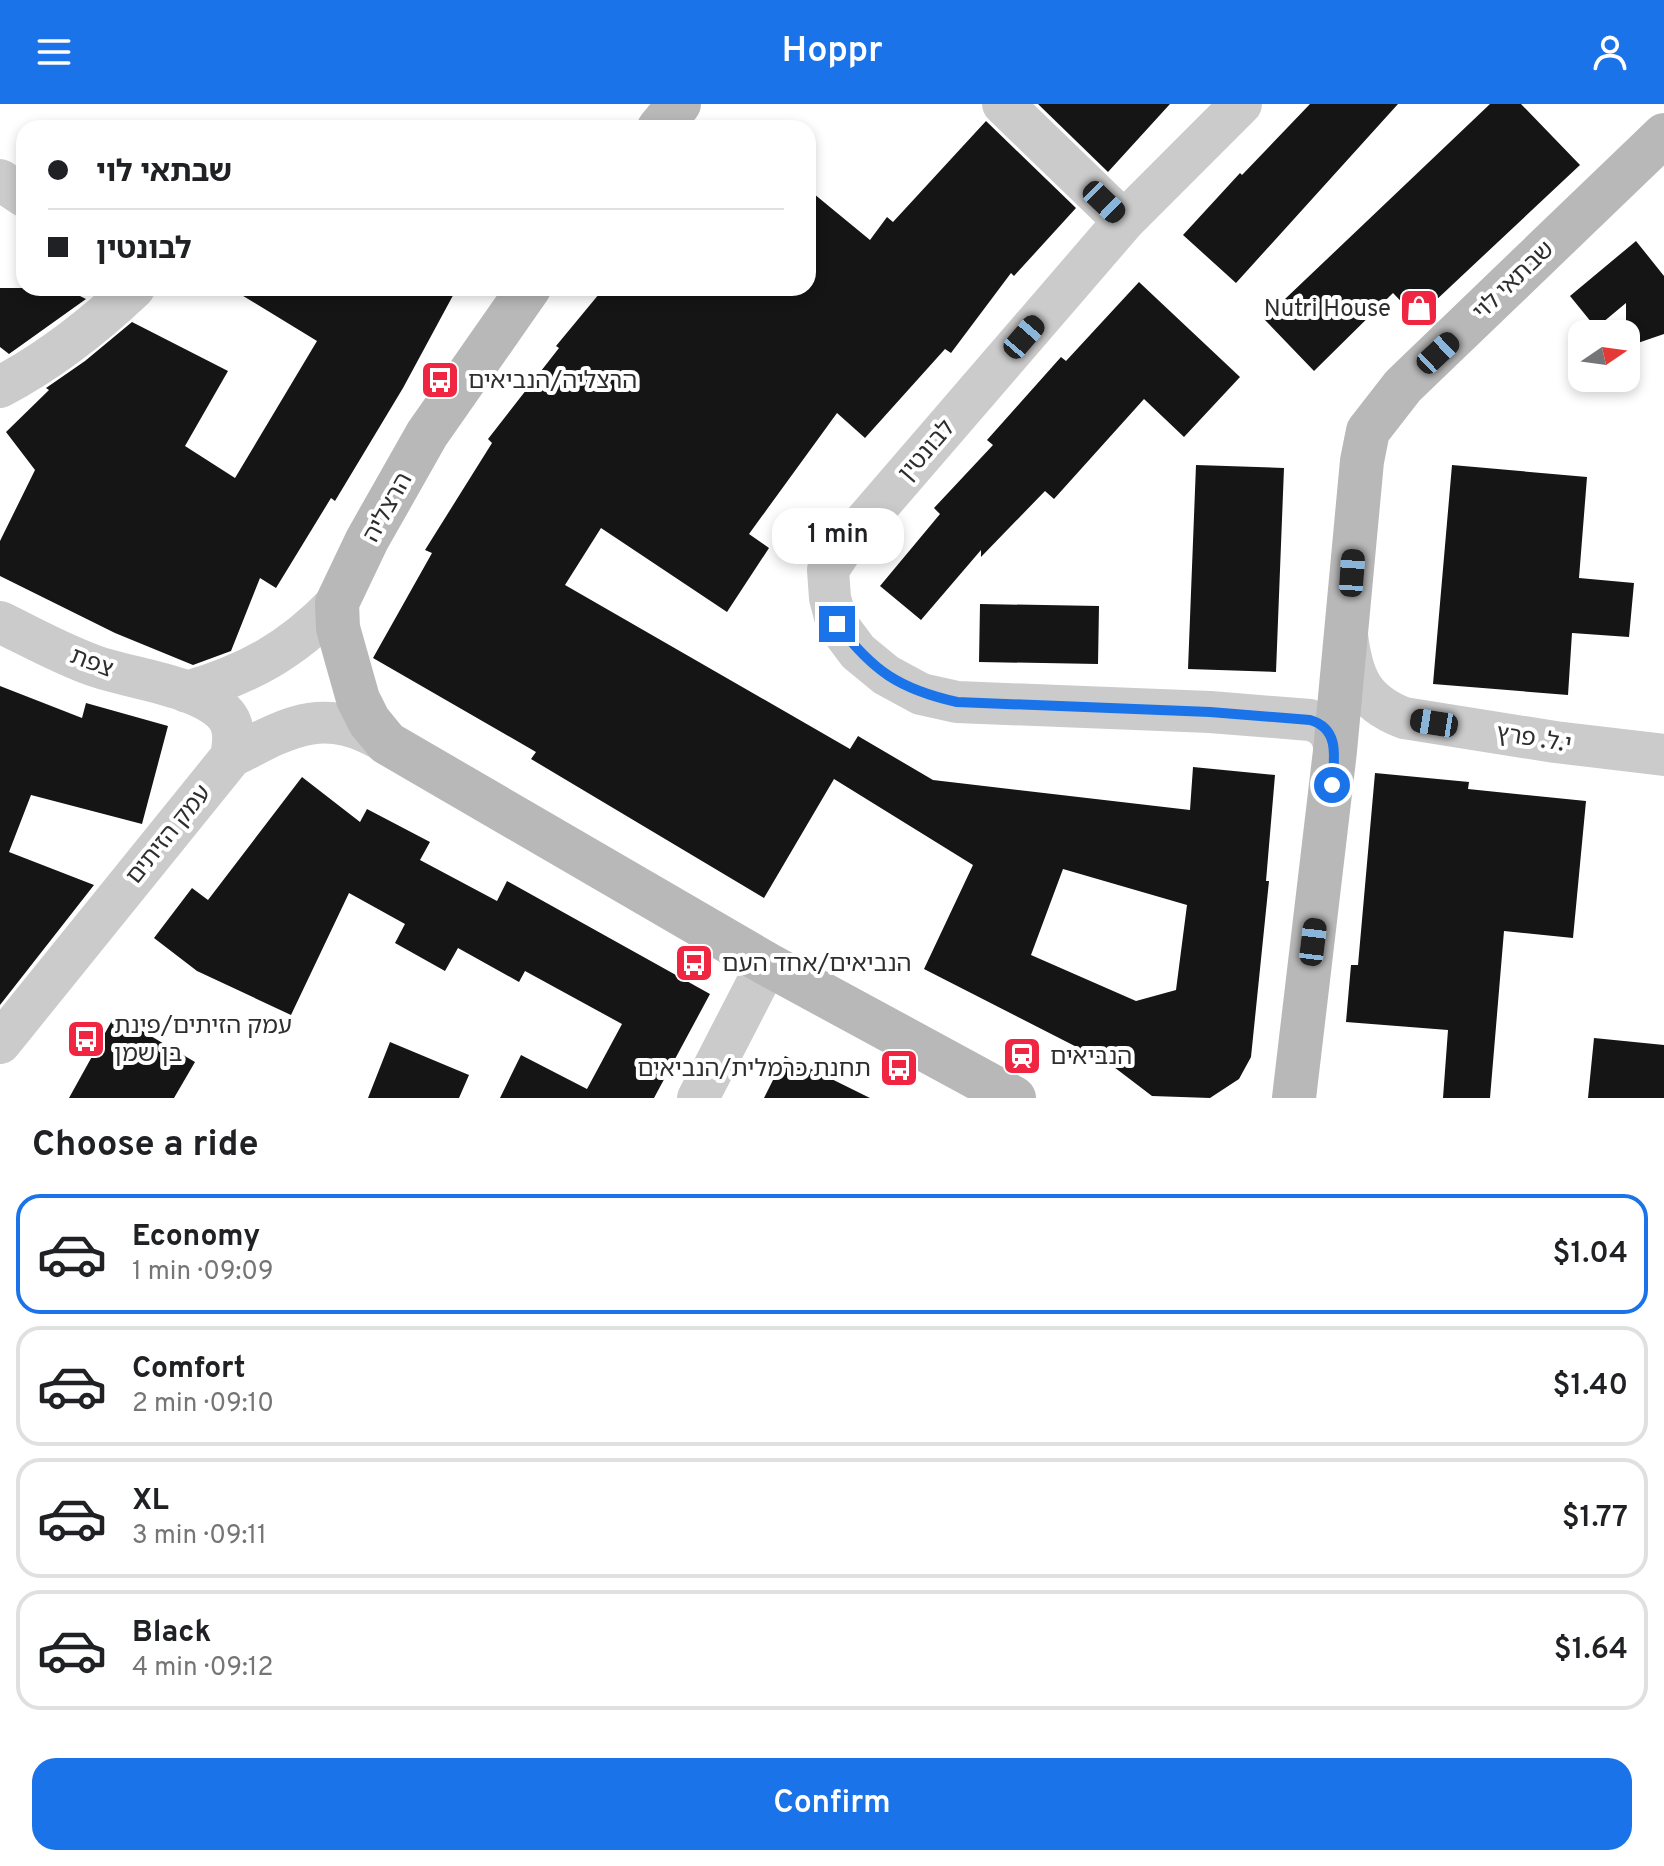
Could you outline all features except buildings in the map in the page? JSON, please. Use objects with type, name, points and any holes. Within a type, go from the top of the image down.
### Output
[{"type":"street","points":[[666,120],[679,104]]},
{"type":"street","points":[[1003,104],[1124,221]]},
{"type":"street","name":"לבונטין","points":[[1241,104],[1124,221],[843,547],[828,570],[830,598],[837,624],[858,652],[886,675],[921,694],[957,702],[1210,712],[1310,720],[1327,729],[1333,768]]},
{"type":"street","name":"שבתאי לוי","points":[[1294,1098],[1333,768],[1359,485],[1368,431],[1403,386],[1664,135]]},
{"type":"street","points":[[0,387],[61,349],[126,296]]},
{"type":"street","name":"הרצליה","points":[[337,603],[367,540],[427,434],[523,296]]},
{"type":"street","points":[[187,692],[221,682],[272,659],[312,629],[337,603]]},
{"type":"street","points":[[337,603],[338,628],[358,699],[369,721],[387,743],[767,964],[1014,1098]]},
{"type":"street","name":"צפת","points":[[0,622],[93,666],[187,692],[222,710],[230,722],[234,739],[231,757]]},
{"type":"street","name":"י.ל. פרץ","points":[[1347,631],[1353,671],[1360,685],[1384,709],[1404,718],[1555,742],[1664,755]]},
{"type":"street","points":[[1333,768],[1361,738],[1380,724],[1404,718]]},
{"type":"street","name":"עמק הזיתים","points":[[0,1043],[231,757],[269,736],[313,722],[351,724],[387,743]]},
{"type":"street","points":[[698,1098],[767,964]]},
{"type":"place","name":"Nutri House","points":[[1419,308]]},
{"type":"place","name":"הרצליה/הנביאים","points":[[440,380]]},
{"type":"place","name":"הנביאים/אחד העם","points":[[694,963]]},
{"type":"place","name":"עמק הזיתים/פינת בן שמן","points":[[86,1039]]},
{"type":"place","name":"הנביאים","points":[[1022,1056]]},
{"type":"place","name":"תחנת כרמלית/הנביאים","points":[[899,1068]]},
{"type":"route","points":[[837,624],[858,652],[886,675],[921,694],[957,702],[1210,712],[1320,723],[1334,743],[1332,785]]}]
